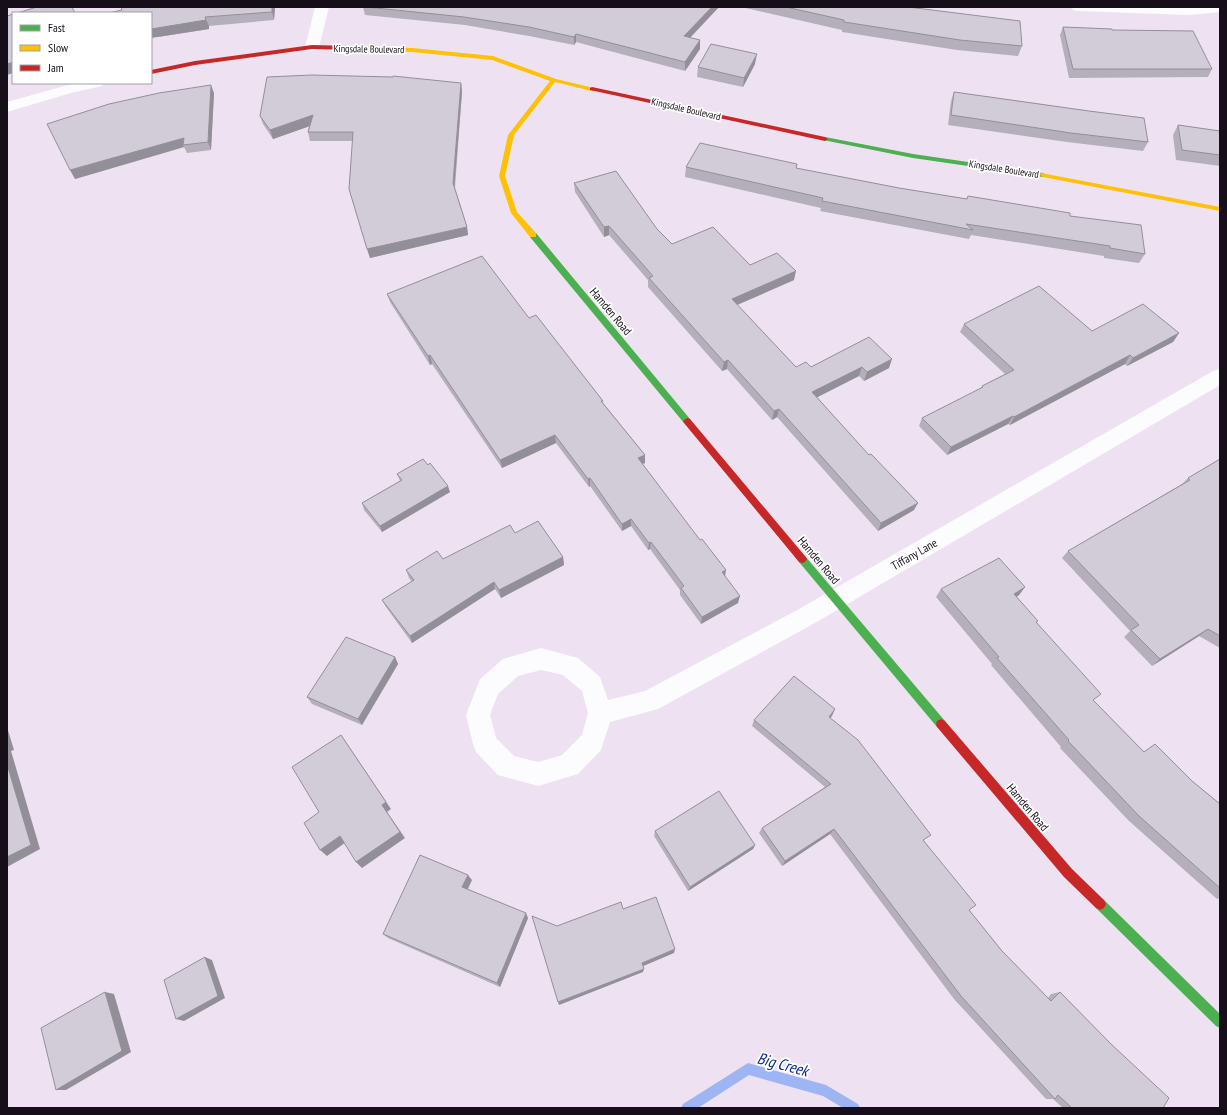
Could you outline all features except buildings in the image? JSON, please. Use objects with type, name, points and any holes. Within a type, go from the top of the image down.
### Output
[{"type":"street","points":[[312,47],[322,7]]},
{"type":"street","points":[[1078,7],[1189,11],[1220,8]]},
{"type":"street","name":"Kingsdale Boulevard","points":[[152,72],[194,63],[312,47],[412,50],[493,58],[554,80],[764,127],[889,151],[1068,179],[1220,209]]},
{"type":"street","name":"Hamden Road","points":[[554,80],[511,135],[502,176],[514,213],[836,600],[1068,873],[1220,1022]]},
{"type":"street","points":[[7,107],[68,89],[92,84]]},
{"type":"street","name":"Tiffany Lane","points":[[600,713],[650,701],[836,600],[1220,376]]},
{"type":"street","points":[[541,659],[570,666],[592,685],[600,713],[592,742],[569,765],[538,774],[506,766],[485,744],[478,715],[488,687],[511,666],[541,659]]},
{"type":"waterway","name":"Big Creek","points":[[687,1108],[748,1069],[826,1091],[854,1108]]},
{"type":"traffic: fast","points":[[825,139],[913,156],[1043,175]]},
{"type":"traffic: fast","points":[[533,235],[687,421]]},
{"type":"traffic: fast","points":[[802,559],[941,724]]},
{"type":"traffic: fast","points":[[1100,904],[1220,1022]]},
{"type":"traffic: slow","points":[[352,48],[412,50],[493,58],[554,80],[592,89]]},
{"type":"traffic: slow","points":[[533,235],[514,213],[502,176],[511,135],[554,80]]},
{"type":"traffic: slow","points":[[1043,175],[1220,209]]},
{"type":"traffic: jam","points":[[152,72],[195,63],[312,47],[352,48]]},
{"type":"traffic: jam","points":[[592,89],[825,139]]},
{"type":"traffic: jam","points":[[687,421],[802,559]]},
{"type":"traffic: jam","points":[[941,724],[1068,873],[1100,904]]}]
